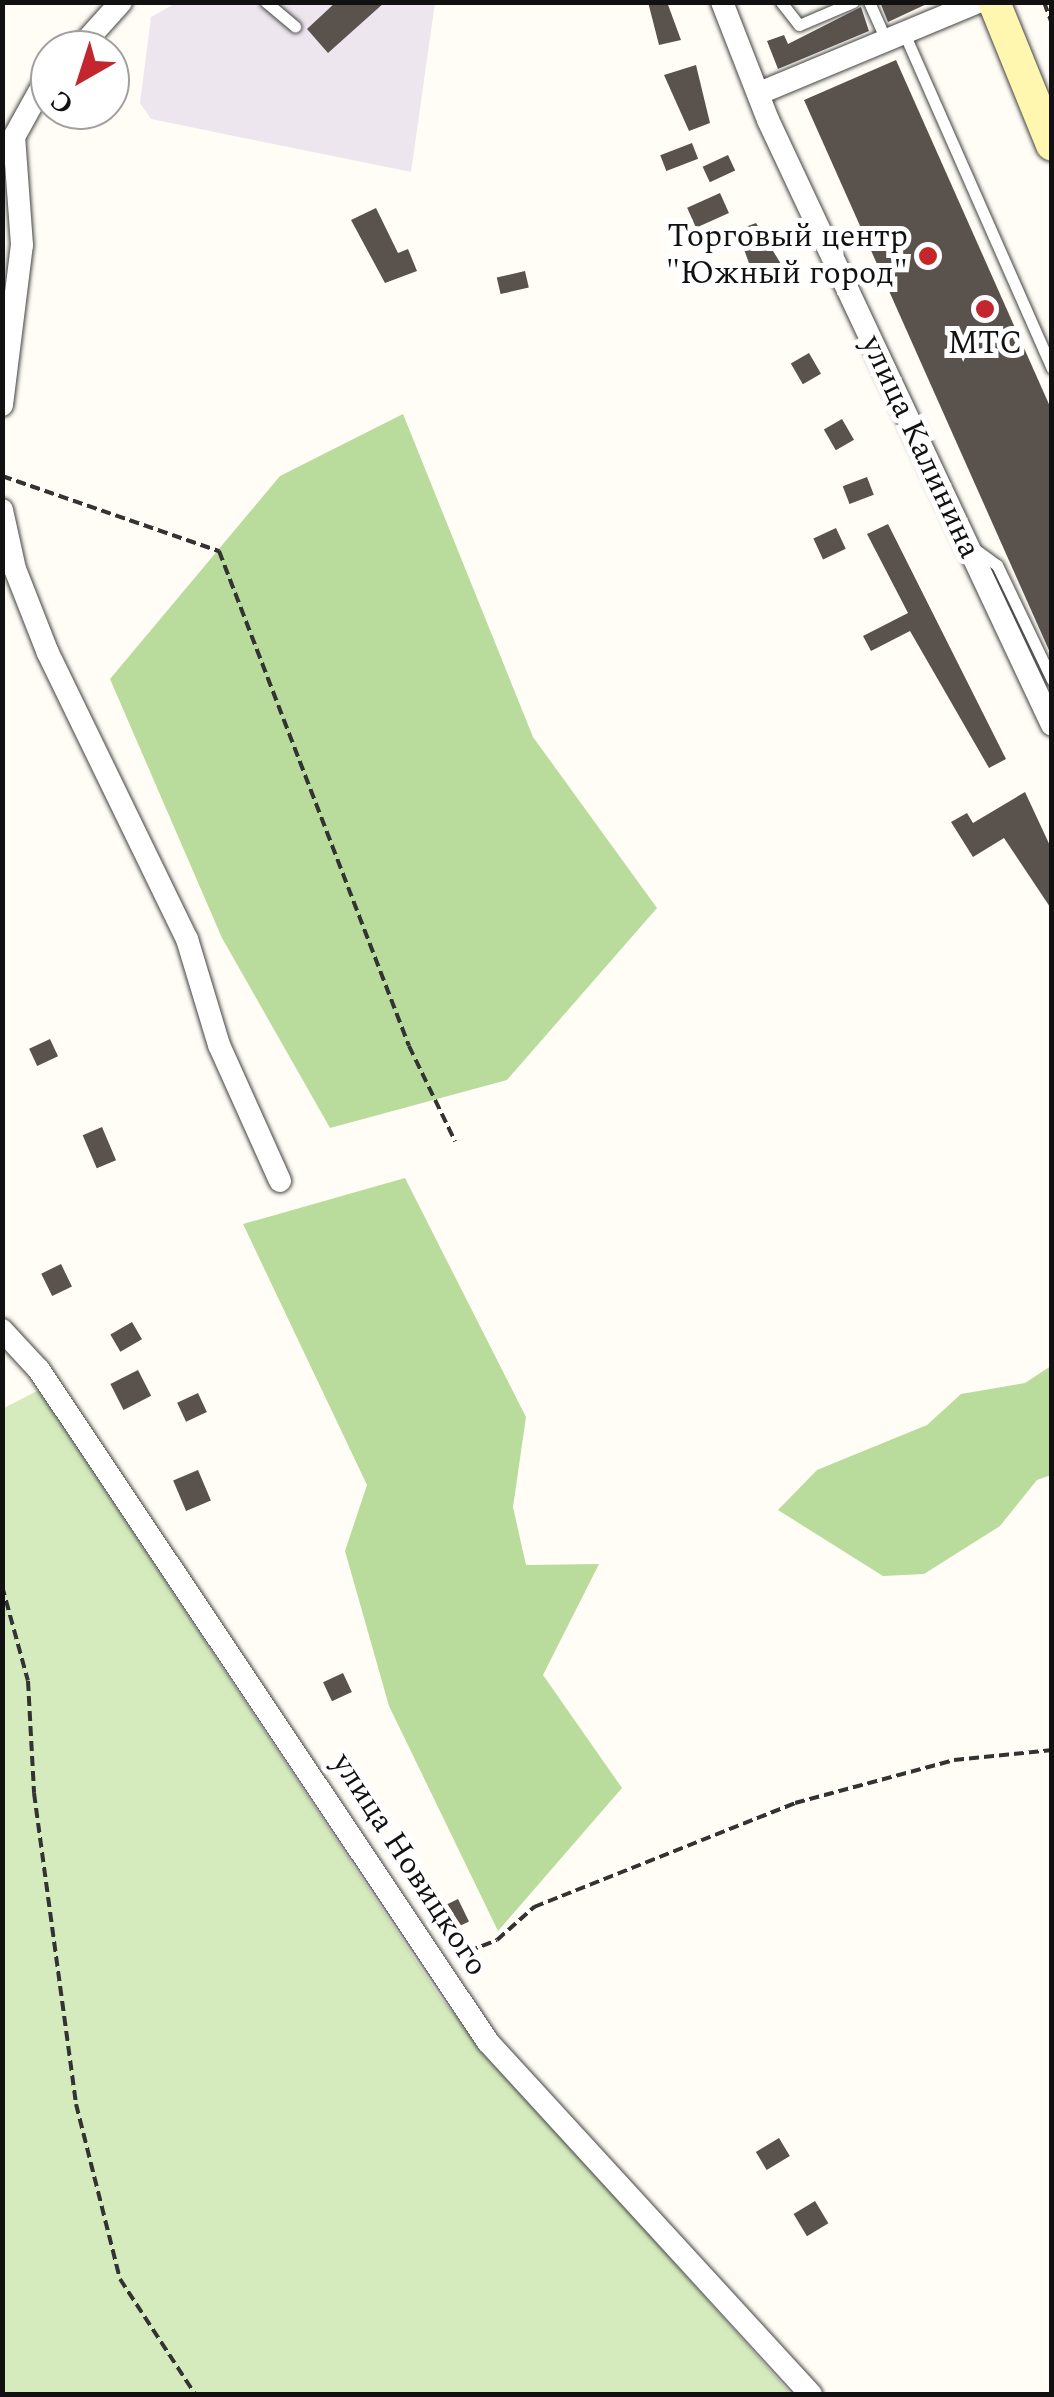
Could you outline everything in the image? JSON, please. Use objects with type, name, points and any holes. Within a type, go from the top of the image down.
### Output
[{"type":"main road","points":[[994,2],[1052,145]]},
{"type":"street","points":[[96,30],[121,2]]},
{"type":"street","name":"улица Калинина","points":[[722,2],[762,92],[768,120],[1052,726]]},
{"type":"street","points":[[762,92],[895,37],[926,12],[978,2]]},
{"type":"street","points":[[2,406],[22,245],[14,137],[30,108]]},
{"type":"street","points":[[2,510],[15,569],[48,653],[186,939],[219,1045],[280,1181]]},
{"type":"street","name":"улица Новицкого","points":[[2,1330],[39,1370],[320,1785],[432,1966],[560,2124],[811,2394]]},
{"type":"lane","points":[[266,2],[295,26]]},
{"type":"lane","points":[[781,2],[799,25],[853,2]]},
{"type":"lane","points":[[870,2],[915,58],[1052,368]]},
{"type":"lane","points":[[964,543],[997,564],[1052,680]]},
{"type":"path","points":[[1044,2],[1052,24]]},
{"type":"path","points":[[2,476],[219,551],[409,1046],[455,1142]]},
{"type":"path","points":[[2,1586],[28,1681],[34,1794],[76,2104],[120,2279],[195,2394]]},
{"type":"path","points":[[432,1966],[496,1940],[534,1907],[795,1803],[954,1760],[1052,1750]]},
{"type":"shaded area","points":[[176,3],[435,3],[411,172],[151,119],[140,103],[151,17]]},
{"type":"green space","points":[[403,414],[533,737],[657,908],[507,1080],[330,1128],[222,938],[110,679],[280,476]]},
{"type":"green space","points":[[405,1178],[526,1417],[513,1507],[526,1565],[599,1564],[543,1675],[622,1788],[498,1931],[389,1706],[345,1551],[367,1485],[243,1224]]},
{"type":"green space","points":[[1051,1366],[1051,1475],[1037,1480],[1000,1526],[924,1574],[883,1576],[778,1510],[817,1470],[927,1425],[961,1394],[1025,1383]]},
{"type":"green space","points":[[39,1390],[442,2000],[791,2394],[3,2394],[2,1409]]},
{"type":"building","points":[[336,2],[385,2],[328,53],[307,29]]},
{"type":"building","points":[[648,2],[667,2],[681,40],[659,45]]},
{"type":"building","points":[[880,2],[931,2],[888,22]]},
{"type":"building","points":[[861,7],[869,31],[778,69],[767,41],[784,35],[788,44]]},
{"type":"building","name":"Торговый центр \"Южный город\"","points":[[896,60],[1052,411],[1052,657],[804,100]]},
{"type":"building","points":[[696,65],[710,123],[689,131],[664,75]]},
{"type":"building","points":[[692,143],[698,159],[666,171],[660,155]]},
{"type":"building","points":[[728,155],[735,170],[710,182],[703,167]]},
{"type":"building","points":[[720,193],[729,213],[696,228],[687,208]]},
{"type":"building","points":[[376,208],[398,253],[408,249],[417,271],[385,283],[351,220]]},
{"type":"building","points":[[756,223],[781,264],[754,277],[737,230]]},
{"type":"building","points":[[525,271],[529,288],[501,294],[497,278]]},
{"type":"building","points":[[809,353],[821,374],[803,384],[791,364]]},
{"type":"building","points":[[842,419],[854,440],[836,450],[824,430]]},
{"type":"building","points":[[867,477],[874,495],[850,504],[843,486]]},
{"type":"building","points":[[888,524],[1006,759],[989,768],[910,631],[871,651],[863,636],[908,613],[867,534]]},
{"type":"building","points":[[836,528],[846,549],[823,559],[813,539]]},
{"type":"building","points":[[1025,792],[1052,850],[1052,910],[1004,838],[973,857],[951,822],[967,813],[973,823]]},
{"type":"building","points":[[50,1039],[58,1056],[37,1066],[29,1049]]},
{"type":"building","points":[[102,1127],[116,1160],[97,1168],[83,1135]]},
{"type":"building","points":[[61,1264],[72,1286],[52,1296],[41,1274]]},
{"type":"building","points":[[132,1322],[142,1339],[120,1352],[110,1334]]},
{"type":"building","points":[[138,1370],[151,1396],[124,1410],[110,1384]]},
{"type":"building","points":[[198,1393],[207,1412],[186,1422],[177,1403]]},
{"type":"building","points":[[198,1470],[211,1500],[186,1511],[173,1481]]},
{"type":"building","points":[[343,1673],[352,1692],[332,1701],[323,1682]]},
{"type":"building","points":[[458,1899],[469,1921],[452,1930],[441,1907]]},
{"type":"building","points":[[779,2138],[790,2156],[767,2170],[756,2152]]},
{"type":"building","points":[[815,2201],[828,2223],[807,2236],[794,2214]]},
{"type":"place","name":"Торговый центр \"Южный город\"","points":[[928,256]]},
{"type":"place","name":"МТС","points":[[985,309]]}]
